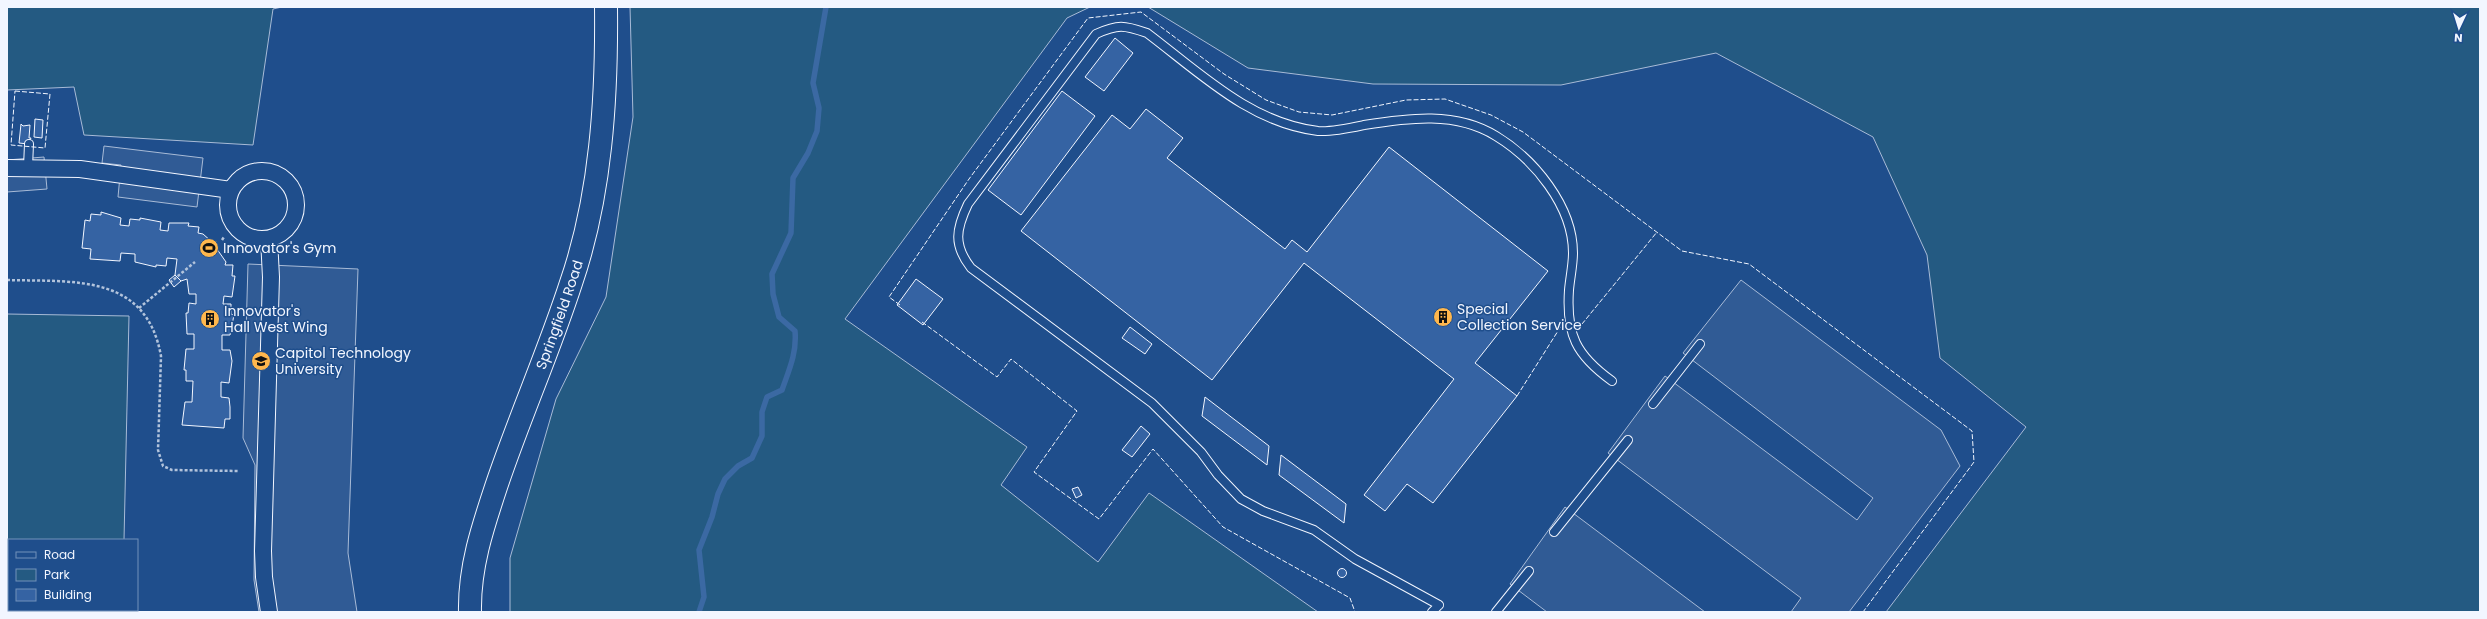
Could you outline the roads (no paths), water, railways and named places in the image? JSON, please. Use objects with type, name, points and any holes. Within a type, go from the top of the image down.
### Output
[{"type":"street","name":"Springfield Road","points":[[470,612],[473,562],[485,521],[518,422],[571,284],[586,232],[600,135],[606,7]]},
{"type":"street","points":[[7,168],[28,167],[80,169],[231,190]]},
{"type":"street","points":[[259,171],[270,172],[281,176],[290,184],[295,194],[296,206],[294,217],[288,227],[280,235],[269,239],[247,236],[235,226],[228,211],[231,190],[238,180],[248,174],[259,171]]},
{"type":"street","points":[[269,239],[271,277],[263,551],[264,578],[269,612]]},
{"type":"lane","points":[[1432,612],[1437,608],[1355,559],[1314,530],[1263,511],[1241,499],[1218,475],[1197,447],[1152,402],[971,268],[961,256],[958,242],[959,224],[968,204],[1091,40],[1096,34],[1114,26],[1128,27],[1147,33],[1244,107],[1281,122],[1318,131],[1434,117],[1471,126],[1495,136],[1528,161],[1552,190],[1564,214],[1573,252],[1568,318],[1573,342],[1592,366],[1612,381]]},
{"type":"lane","points":[[28,167],[29,144]]},
{"type":"lane","points":[[1654,404],[1700,344]]},
{"type":"lane","points":[[1554,532],[1628,440]]},
{"type":"lane","points":[[1496,612],[1529,571]]},
{"type":"waterway","points":[[699,612],[704,597],[699,550],[712,517],[718,494],[725,479],[738,466],[752,458],[762,436],[762,412],[767,397],[782,390],[794,354],[795,331],[779,317],[773,294],[772,274],[791,233],[793,178],[808,153],[817,131],[819,108],[813,83],[826,7]]},
{"type":"place","name":"Innovator's Gym","points":[[209,248]]},
{"type":"place","name":"Special Collection Service","points":[[1443,317]]},
{"type":"place","name":"Innovator's Hall West Wing","points":[[210,319]]},
{"type":"place","name":"Capitol Technology University","points":[[261,361]]}]
